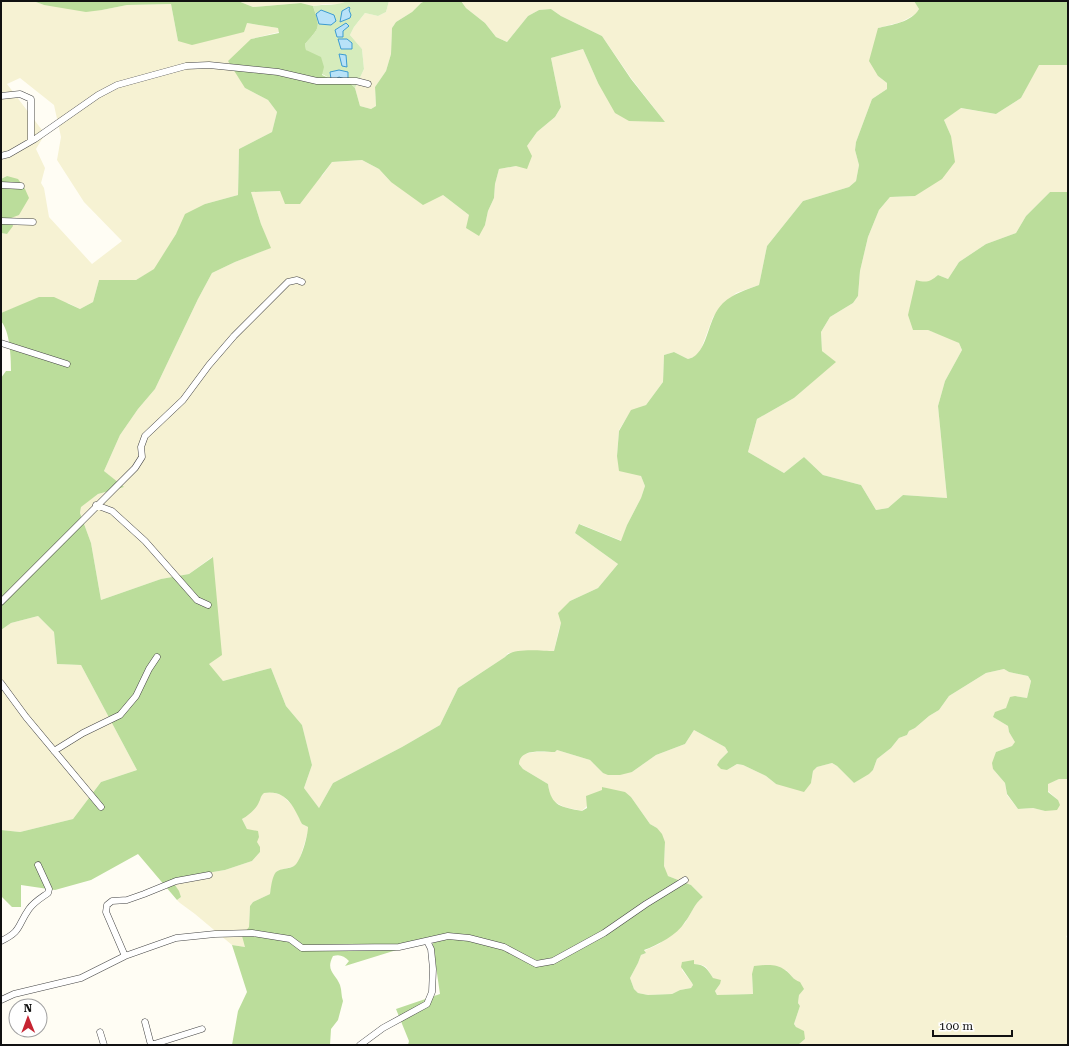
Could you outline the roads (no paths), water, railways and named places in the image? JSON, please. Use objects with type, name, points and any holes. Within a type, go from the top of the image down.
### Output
[{"type":"street","points":[[1,156],[10,154],[32,141],[98,95],[117,85],[186,66],[208,65],[270,71],[317,81],[356,81],[368,84]]},
{"type":"street","points":[[1,96],[20,94],[31,99],[32,141]]},
{"type":"street","points":[[1,185],[21,186]]},
{"type":"street","points":[[1,221],[33,222]]},
{"type":"street","points":[[1,602],[96,505],[135,468],[142,457],[141,447],[145,436],[183,400],[209,365],[234,336],[288,282],[297,280],[302,282]]},
{"type":"street","points":[[1,343],[66,364]]},
{"type":"street","points":[[96,505],[112,511],[144,541],[197,600],[208,605]]},
{"type":"street","points":[[54,751],[83,733],[120,715],[136,696],[149,669],[157,657]]},
{"type":"street","points":[[1,683],[26,717],[101,807]]},
{"type":"street","points":[[1,941],[18,930],[35,901],[48,893],[49,889],[38,865]]},
{"type":"street","points":[[125,956],[106,912],[107,905],[112,901],[127,900],[176,881],[209,875]]},
{"type":"street","points":[[1,1000],[14,994],[81,978],[125,956],[176,938],[215,934],[252,933],[290,939],[302,948],[399,947],[448,936],[469,938],[504,947],[536,964],[553,961],[604,934],[646,904],[685,880]]},
{"type":"street","points":[[360,1045],[383,1028],[427,1004],[432,992],[433,969],[431,949],[427,941]]},
{"type":"street","points":[[145,1022],[151,1045],[202,1029]]},
{"type":"street","points":[[100,1032],[104,1045]]},
{"type":"water","points":[[349,7],[351,15],[350,18],[340,22],[342,11]]},
{"type":"water","points":[[321,10],[334,15],[336,21],[331,25],[319,24],[316,14]]},
{"type":"water","points":[[346,23],[349,26],[343,31],[343,37],[337,37],[335,30]]},
{"type":"water","points":[[338,39],[347,39],[352,43],[352,49],[341,49]]},
{"type":"water","points":[[339,54],[346,55],[347,67],[342,66]]},
{"type":"water","points":[[339,70],[348,72],[348,80],[339,77],[334,80],[331,79],[330,72]]}]
